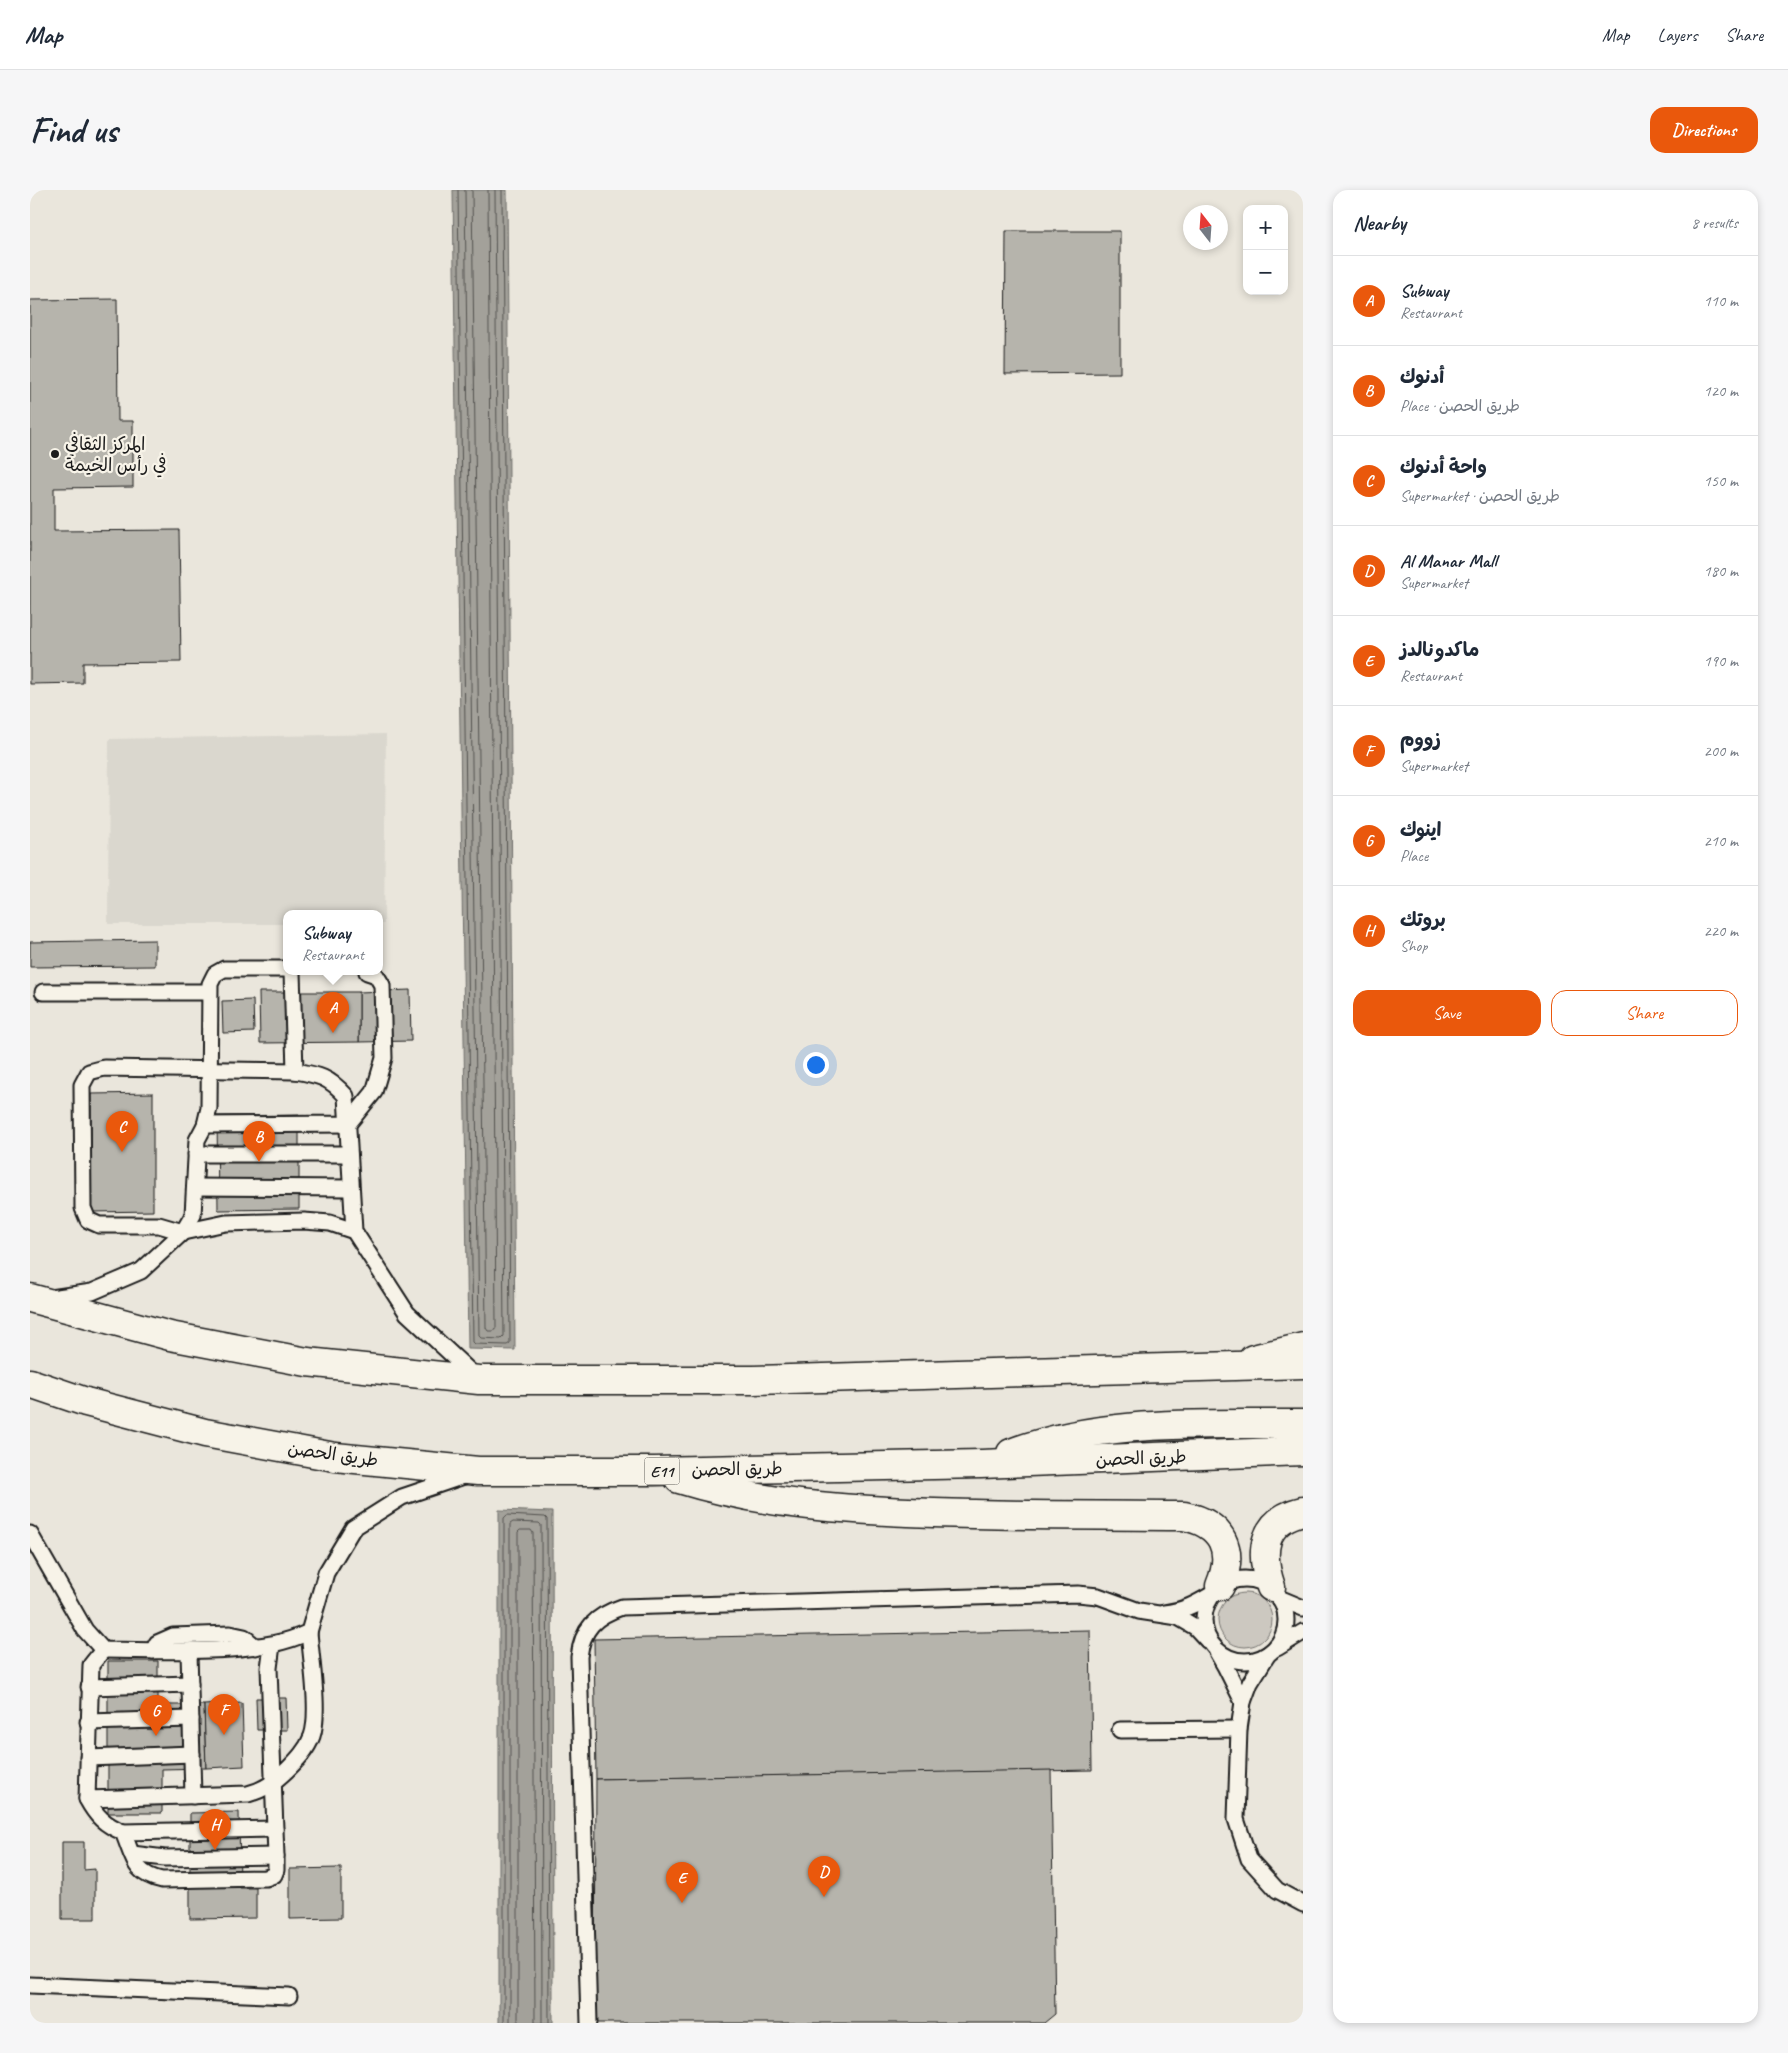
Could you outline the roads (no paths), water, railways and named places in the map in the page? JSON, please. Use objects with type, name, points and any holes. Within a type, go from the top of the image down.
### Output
[{"type":"main road","points":[[32,1299],[170,1336],[307,1362],[479,1380],[753,1380],[1303,1364]]},
{"type":"main road","points":[[1231,1365],[1303,1347]]},
{"type":"main road","name":"طريق الحصن","points":[[30,1383],[86,1402],[205,1433],[335,1457],[478,1471],[654,1471],[981,1464],[1303,1451]]},
{"type":"main road","points":[[981,1464],[1036,1445],[1101,1430],[1142,1426],[1303,1424]]},
{"type":"main road","points":[[654,1471],[730,1493],[812,1507],[971,1514],[1184,1516],[1201,1519],[1218,1533],[1226,1551],[1227,1570],[1215,1591]]},
{"type":"main road","points":[[1275,1592],[1265,1570],[1263,1554],[1267,1539],[1275,1524],[1290,1514],[1303,1511]]},
{"type":"lane","points":[[32,1299],[92,1292],[141,1271],[183,1232],[193,1215],[197,1140],[205,1125],[209,1108],[210,984],[215,974],[224,970],[283,969]]},
{"type":"lane","points":[[292,975],[295,1072]]},
{"type":"lane","points":[[348,1124],[374,1092],[384,1058],[382,986],[374,975]]},
{"type":"lane","points":[[43,992],[209,992]]},
{"type":"lane","points":[[354,1231],[330,1223],[304,1221],[226,1223],[183,1232],[158,1225],[99,1225],[88,1220],[83,1208],[82,1085],[89,1072],[104,1068],[295,1072],[314,1075],[334,1082],[346,1096],[354,1231],[407,1313],[479,1380]]},
{"type":"lane","points":[[205,1125],[348,1124]]},
{"type":"lane","points":[[196,1154],[349,1154]]},
{"type":"lane","points":[[195,1187],[350,1188]]},
{"type":"lane","points":[[87,1799],[248,1794],[263,1790],[273,1783],[300,1757],[312,1736],[315,1716],[309,1632],[326,1573],[353,1528],[402,1497],[478,1471]]},
{"type":"lane","points":[[30,1534],[84,1630],[103,1650],[189,1652],[272,1646],[309,1632]]},
{"type":"lane","points":[[1159,1613],[1178,1611],[1195,1605],[1231,1581],[1244,1578],[1257,1580],[1303,1608]]},
{"type":"lane","points":[[1215,1591],[1204,1609],[1203,1625],[1211,1645],[1225,1666],[1242,1702]]},
{"type":"lane","points":[[1275,1592],[1285,1608],[1286,1623],[1283,1638],[1250,1683],[1242,1702],[1238,1729],[1236,1819],[1250,1859],[1277,1890],[1303,1904]]},
{"type":"lane","points":[[589,2023],[579,1657],[586,1631],[595,1620],[607,1612],[622,1607],[1059,1593],[1098,1596],[1139,1611],[1178,1617],[1195,1627],[1225,1657],[1237,1661],[1250,1662],[1271,1652],[1303,1632]]},
{"type":"lane","points":[[153,1651],[157,1643],[173,1636],[230,1634],[244,1637],[256,1647]]},
{"type":"lane","points":[[123,1832],[138,1870],[149,1877],[162,1880],[266,1878],[274,1875],[276,1870],[276,1829],[269,1668],[272,1646]]},
{"type":"lane","points":[[103,1650],[91,1664],[89,1687],[87,1799],[93,1812],[106,1825],[123,1832],[276,1829]]},
{"type":"lane","points":[[189,1652],[193,1796]]},
{"type":"lane","points":[[89,1687],[190,1684]]},
{"type":"lane","points":[[88,1722],[191,1719]]},
{"type":"lane","points":[[1120,1730],[1238,1729]]},
{"type":"lane","points":[[88,1758],[192,1754]]},
{"type":"lane","points":[[132,1854],[165,1858],[276,1856]]},
{"type":"lane","points":[[30,1985],[289,1996]]},
{"type":"water","points":[[453,190],[507,190],[515,1350],[468,1349]]},
{"type":"water","points":[[499,1510],[552,1512],[553,2023],[499,2023]]},
{"type":"place","name":"المركز الثقافي في رأس الخيمة","points":[[55,454]]},
{"type":"place","name":"Subway","points":[[333,1033]]},
{"type":"place","name":"واحة أدنوك","points":[[122,1152]]},
{"type":"place","name":"أدنوك","points":[[259,1162]]},
{"type":"place","name":"زووم","points":[[224,1735]]},
{"type":"place","name":"اينوك","points":[[156,1736]]},
{"type":"place","name":"بروتك","points":[[215,1850]]},
{"type":"place","name":"Al Manar Mall","points":[[824,1897]]},
{"type":"place","name":"ماكدونالدز","points":[[682,1903]]}]
